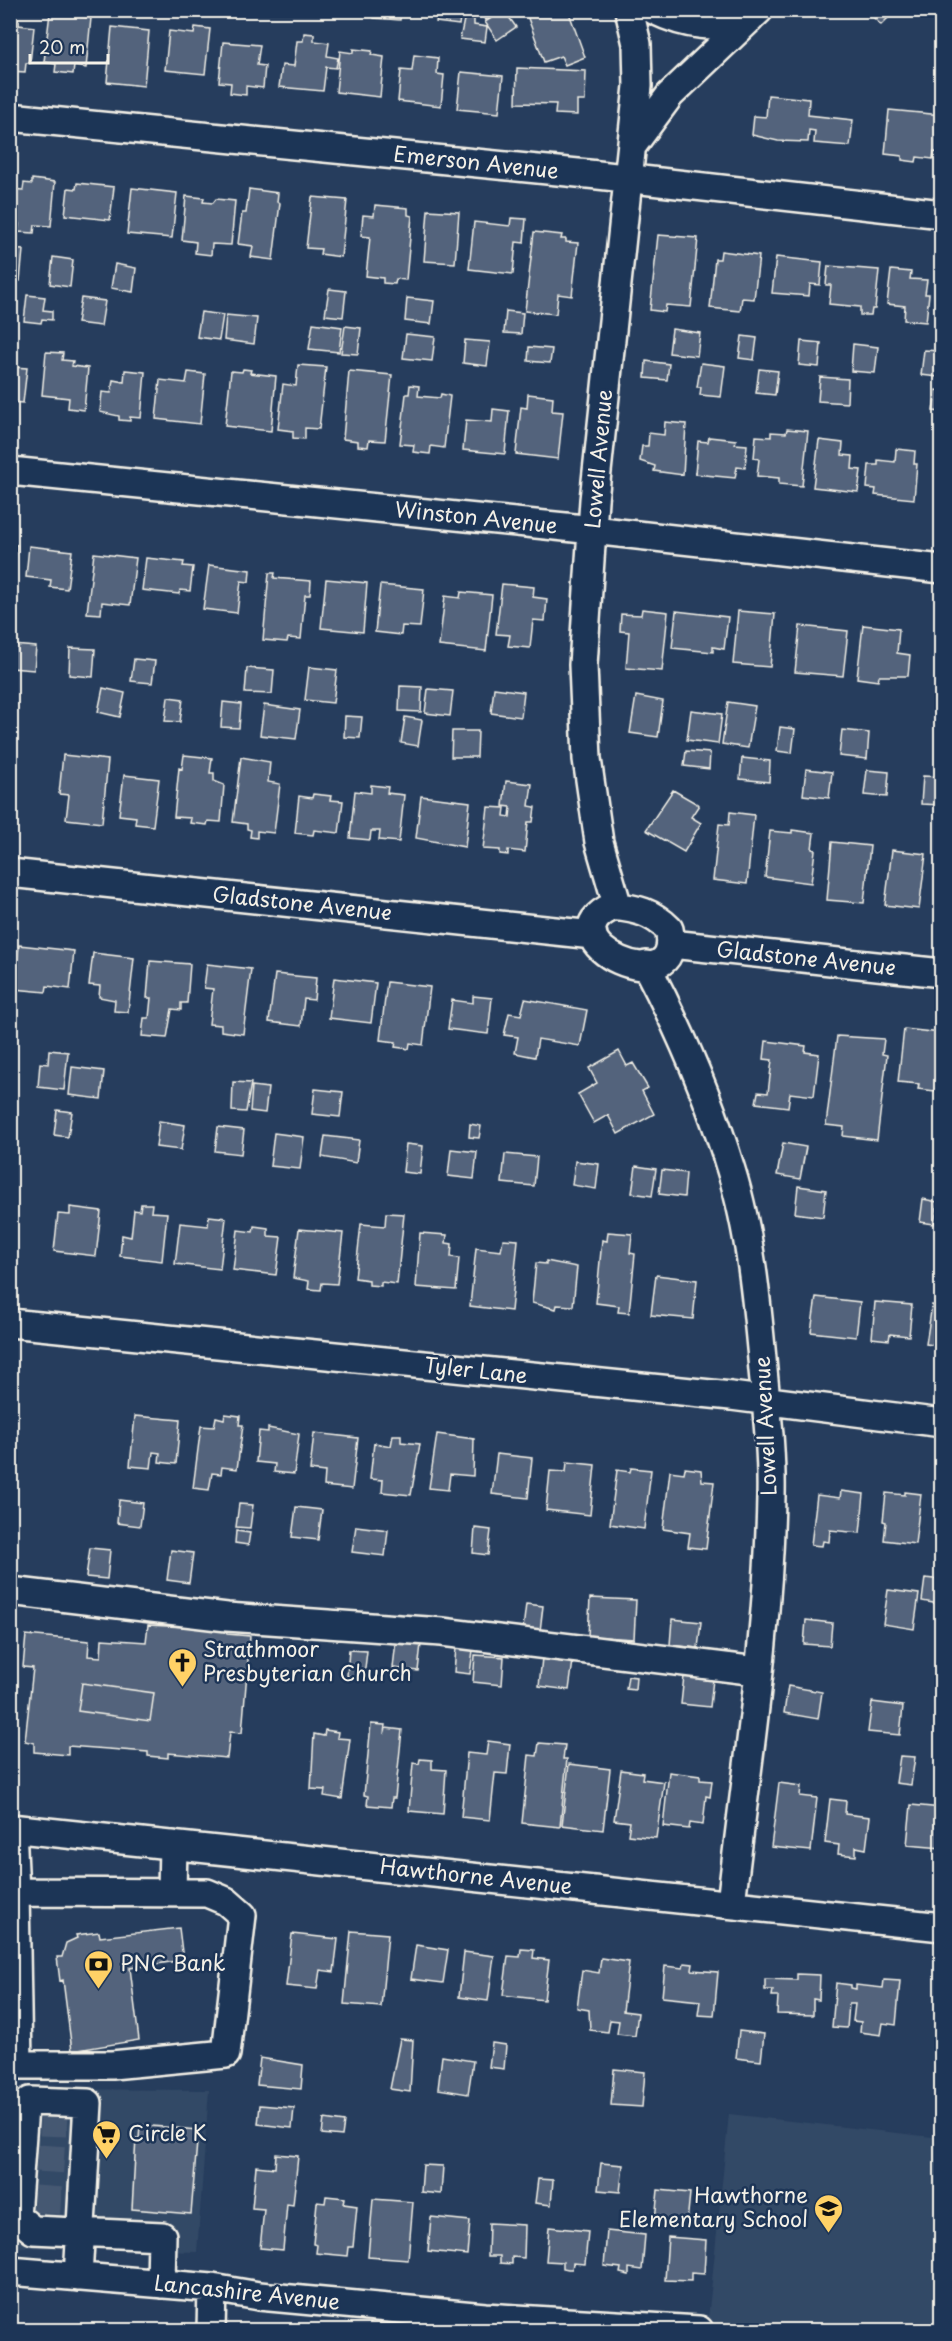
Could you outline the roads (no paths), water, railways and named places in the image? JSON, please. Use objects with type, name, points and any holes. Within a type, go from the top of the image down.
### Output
[{"type":"street","name":"Lowell Avenue","points":[[618,907],[599,842],[585,732],[583,665],[592,530],[638,86],[637,44],[629,10]]},
{"type":"street","points":[[654,10],[677,21],[702,26],[720,26],[754,15]]},
{"type":"street","points":[[630,148],[670,95],[754,15]]},
{"type":"street","name":"Emerson Avenue","points":[[10,117],[627,178],[942,214]]},
{"type":"street","name":"Winston Avenue","points":[[10,471],[592,530],[942,569]]},
{"type":"street","name":"Gladstone Avenue","points":[[10,873],[593,936]]},
{"type":"street","points":[[618,907],[632,907],[647,912],[662,921],[669,929],[671,944],[664,959],[646,965],[630,965],[614,959],[600,949],[593,936],[593,926],[597,917],[604,910],[618,907]]},
{"type":"street","name":"Gladstone Avenue","points":[[671,944],[942,974]]},
{"type":"street","name":"Lowell Avenue","points":[[646,965],[663,998],[706,1098],[732,1171],[746,1228],[760,1330],[771,1495],[765,1606],[731,1904]]},
{"type":"street","name":"Tyler Lane","points":[[10,1323],[766,1400],[942,1423]]},
{"type":"street","points":[[10,1591],[227,1617],[442,1632],[757,1671]]},
{"type":"street","points":[[11,1828],[15,1892],[14,2041],[18,2065],[112,2065],[226,2054],[242,1915],[226,1901],[207,1893],[15,1892]]},
{"type":"street","name":"Hawthorne Avenue","points":[[11,1828],[942,1926]]},
{"type":"street","points":[[172,1892],[173,1845]]},
{"type":"street","points":[[78,2277],[80,2230],[73,2202],[75,2161],[78,2123],[88,2103],[30,2101],[24,2115],[29,2158],[16,2216],[33,2230],[80,2230],[162,2236],[161,2284]]},
{"type":"street","name":"Lancashire Avenue","points":[[10,2271],[212,2288],[485,2324],[699,2331]]},
{"type":"street","points":[[211,2331],[212,2288]]},
{"type":"tunnel","points":[[40,2122],[70,2123]]},
{"type":"tunnel","points":[[37,2158],[67,2160]]},
{"type":"tunnel","points":[[34,2199],[64,2201]]},
{"type":"place","name":"Strathmoor Presbyterian Church","points":[[182,1688]]},
{"type":"place","name":"PNC Bank","points":[[99,1990]]},
{"type":"place","name":"Circle K","points":[[107,2160]]},
{"type":"place","name":"Hawthorne Elementary School","points":[[829,2234]]}]
